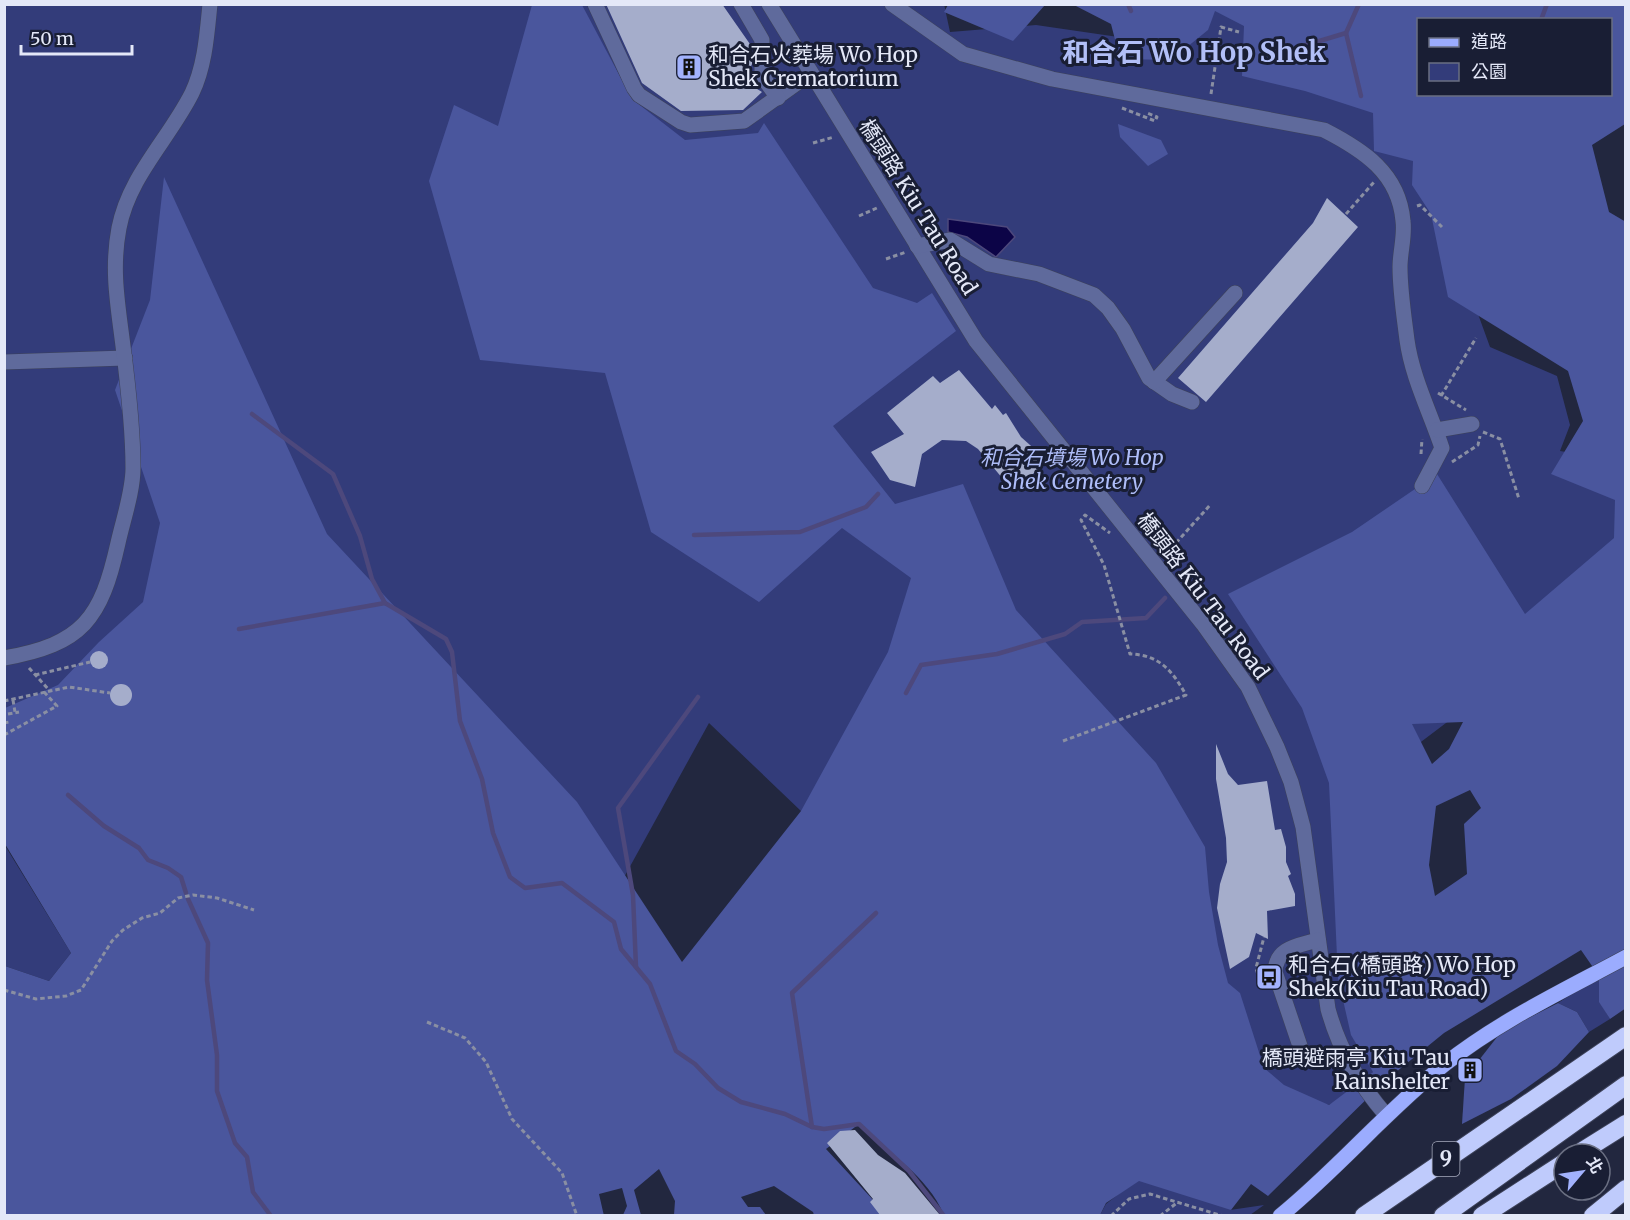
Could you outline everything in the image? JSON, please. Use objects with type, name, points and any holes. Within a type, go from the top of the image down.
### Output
[{"type":"highway","name":"9","points":[[1364,1215],[1626,1036]]},
{"type":"highway","name":"9","points":[[1447,1212],[1626,1085]]},
{"type":"highway","points":[[1447,1212],[1626,1101]]},
{"type":"highway","points":[[1597,1142],[1626,1124]]},
{"type":"highway","points":[[1482,1215],[1552,1171]]},
{"type":"highway","points":[[1593,1215],[1626,1189]]},
{"type":"main road","points":[[1280,1215],[1319,1181],[1386,1115],[1444,1065],[1499,1026],[1555,992],[1626,957]]},
{"type":"street","points":[[4,658],[32,653],[70,637],[98,609],[102,598],[114,559],[134,470],[125,358],[113,270],[120,226],[145,165],[192,92],[204,55],[210,4]]},
{"type":"street","points":[[595,4],[639,95],[681,122],[690,125],[744,121],[811,73]]},
{"type":"street","points":[[741,4],[762,40],[762,76],[778,98]]},
{"type":"street","name":"橋頭路 Kiu Tau Road","points":[[769,4],[913,248],[976,341],[1203,624],[1248,687],[1263,714],[1291,782],[1303,827],[1328,1008],[1344,1054],[1372,1100],[1386,1115]]},
{"type":"street","points":[[892,4],[963,54],[1009,69],[1052,80],[1324,130],[1353,145],[1377,162],[1390,180],[1403,221],[1400,266],[1407,342],[1416,380],[1442,448],[1422,486]]},
{"type":"street","points":[[913,248],[950,240],[989,264],[1039,274],[1094,295],[1108,308],[1123,329],[1149,378],[1192,402]]},
{"type":"street","points":[[1154,382],[1235,293]]},
{"type":"street","points":[[4,362],[125,358]]},
{"type":"street","points":[[1437,430],[1474,419]]},
{"type":"street","points":[[1318,940],[1279,954],[1275,960],[1275,972],[1301,1049],[1306,1055],[1316,1060],[1326,1060],[1344,1054]]},
{"type":"path","points":[[1210,101],[1221,27],[1239,32]]},
{"type":"path","points":[[813,143],[838,135]]},
{"type":"path","points":[[1412,200],[1416,206],[1414,214]]},
{"type":"path","points":[[1416,206],[1420,205],[1442,227]]},
{"type":"path","points":[[859,216],[881,207]]},
{"type":"path","points":[[886,260],[913,248]]},
{"type":"path","points":[[1442,396],[1476,338]]},
{"type":"path","points":[[1432,388],[1474,419]]},
{"type":"path","points":[[1448,465],[1478,445],[1481,432],[1500,439],[1519,499]]},
{"type":"path","points":[[1162,558],[1211,504]]},
{"type":"path","points":[[1063,741],[1186,695],[1164,663],[1146,655],[1130,654],[1104,565],[1081,520],[1085,514],[1118,538]]},
{"type":"path","points":[[35,675],[90,662]]},
{"type":"path","points":[[27,665],[50,691]]},
{"type":"path","points":[[4,701],[69,687],[110,693]]},
{"type":"path","points":[[4,735],[57,705],[44,692]]},
{"type":"path","points":[[8,714],[17,712],[12,699]]},
{"type":"path","points":[[4,990],[36,999],[66,996],[81,990],[112,941],[123,930],[142,918],[160,913],[178,898],[193,895],[217,898],[254,910]]},
{"type":"path","points":[[1262,988],[1256,968],[1264,937]]},
{"type":"path","points":[[427,1022],[465,1038],[486,1062],[512,1119],[562,1173],[577,1215]]},
{"type":"path","points":[[1111,1215],[1129,1199],[1150,1194],[1222,1215]]},
{"type":"path","points":[[1160,1215],[1178,1202]]},
{"type":"green space","name":"和合石墳場 Wo Hop Shek Cemetery","points":[[944,4],[950,32],[1036,25],[1132,39],[1160,5],[1284,5],[1417,93],[1462,270],[1490,347],[1557,376],[1570,425],[1560,451],[1625,462],[1625,568],[1573,627],[1401,757],[1373,1072],[1353,1092],[1329,1105],[1223,1076],[1230,1210],[1264,1205],[1250,1215],[1100,1215],[1106,1204],[1120,1193],[801,811],[709,723],[573,970],[5,723],[5,5]]},
{"type":"green space","points":[[4,844],[71,953],[49,981],[5,966]]},
{"type":"green space","points":[[1599,976],[1601,1004],[1610,1019],[1589,1032],[1577,1012],[1558,1003]]},
{"type":"shaded area","points":[[948,4],[1045,5],[1013,41],[944,12]]},
{"type":"shaded area","points":[[532,5],[582,5],[632,99],[685,140],[758,133],[764,123],[873,288],[917,303],[932,293],[956,331],[833,426],[895,504],[963,484],[1016,610],[1156,763],[1205,847],[1209,892],[1218,945],[1228,983],[1240,993],[1264,1068],[1284,1085],[1329,1105],[1373,1072],[1351,1035],[1338,978],[1329,783],[1302,708],[1228,594],[1352,532],[1437,474],[1525,614],[1614,538],[1615,500],[1551,474],[1583,421],[1568,371],[1448,297],[1431,214],[1412,185],[1413,161],[1374,151],[1373,113],[1305,91],[1242,76],[1244,26],[1215,11],[1208,30],[1171,60],[1120,59],[1111,24],[1074,5],[1625,5],[1625,124],[1592,145],[1609,212],[1626,222],[1626,1008],[1610,1019],[1599,1002],[1599,976],[1581,950],[1444,1033],[1385,1081],[1268,1196],[1251,1184],[1231,1210],[1139,1181],[1106,1203],[1100,1215],[944,1215],[937,1201],[918,1177],[859,1124],[826,1149],[887,1215],[814,1215],[813,1212],[774,1186],[741,1197],[748,1207],[760,1207],[766,1215],[674,1215],[675,1201],[659,1169],[634,1190],[641,1215],[623,1215],[627,1206],[622,1188],[599,1194],[604,1216],[5,1215],[5,966],[49,981],[71,953],[5,844],[5,708],[58,685],[99,642],[143,602],[160,523],[115,390],[150,300],[164,177],[327,534],[577,802],[682,962],[801,811],[888,652],[911,578],[842,528],[759,602],[651,532],[605,373],[480,360],[429,181],[454,105],[498,126]],"holes":[[[1463,722],[1449,749],[1432,764],[1412,724]],[[1470,790],[1481,808],[1464,824],[1467,874],[1435,896],[1429,865],[1436,806]]]},
{"type":"shaded area","points":[[1118,124],[1161,140],[1168,154],[1148,166],[1120,137]]},
{"type":"shaded area","points":[[948,219],[1007,227],[1015,237],[996,257],[967,237],[948,232]]},
{"type":"shaded area","points":[[1558,1003],[1577,1012],[1589,1032],[1557,1066],[1511,1099],[1462,1124],[1465,1078],[1501,1032]]},
{"type":"building","name":"和合石火葬場 Wo Hop Shek Crematorium","points":[[606,4],[722,4],[752,47],[752,64],[744,81],[762,92],[743,110],[681,111],[642,83]]},
{"type":"building","points":[[1327,198],[1358,227],[1206,402],[1178,378],[1313,223]]},
{"type":"building","points":[[959,370],[992,409],[995,405],[1003,415],[1006,413],[1021,437],[1048,461],[1013,491],[978,449],[966,441],[942,440],[922,454],[915,487],[890,480],[871,452],[904,434],[887,413],[933,376],[940,383]]},
{"type":"building","points":[[99,651],[105,654],[108,660],[105,666],[99,669],[93,666],[90,660],[93,654]]},
{"type":"building","points":[[121,684],[129,687],[132,695],[129,703],[121,706],[113,703],[110,695],[113,687]]},
{"type":"building","points":[[1216,744],[1228,774],[1238,785],[1267,781],[1275,830],[1281,829],[1286,847],[1286,862],[1291,874],[1288,876],[1295,894],[1295,906],[1267,911],[1268,939],[1256,933],[1249,957],[1230,969],[1217,908],[1220,884],[1227,862],[1226,838],[1216,779]]},
{"type":"building","points":[[855,1130],[878,1155],[905,1173],[940,1215],[880,1215],[870,1202],[873,1199],[827,1143],[840,1131]]},
{"type":"waterway","points":[[1128,4],[1131,11]]},
{"type":"waterway","points":[[1296,48],[1346,33],[1359,4]]},
{"type":"waterway","points":[[1542,18],[1547,4]]},
{"type":"waterway","points":[[1346,33],[1361,96]]},
{"type":"waterway","points":[[252,414],[333,474],[360,536],[372,579],[385,603],[446,639],[452,652],[460,721],[482,779],[493,833],[510,877],[525,888],[562,883],[614,922],[621,949],[650,984],[676,1051],[695,1064],[718,1088],[741,1102],[785,1114],[812,1127],[824,1129],[859,1124],[909,1171],[944,1216]]},
{"type":"waterway","points":[[694,535],[800,532],[866,507],[878,494]]},
{"type":"waterway","points":[[906,693],[921,665],[997,654],[1065,634],[1082,622],[1146,618],[1165,598]]},
{"type":"waterway","points":[[239,629],[385,603]]},
{"type":"waterway","points":[[636,967],[633,895],[618,808],[698,697]]},
{"type":"waterway","points":[[68,795],[104,826],[139,848],[148,860],[168,868],[181,877],[186,893]]},
{"type":"waterway","points":[[188,899],[208,943],[207,980],[217,1055],[217,1091],[235,1143],[247,1157],[253,1192],[271,1216]]},
{"type":"waterway","points":[[812,1127],[792,993],[876,913]]},
{"type":"place","name":"和合石火葬場 Wo Hop Shek Crematorium","points":[[689,67]]},
{"type":"place","name":"和合石(橋頭路) Wo Hop Shek(Kiu Tau Road)","points":[[1269,977]]},
{"type":"place","name":"橋頭避雨亭 Kiu Tau Rainshelter","points":[[1470,1070]]},
{"type":"district","name":"和合石 Wo Hop Shek","points":[[1194,53]]}]
